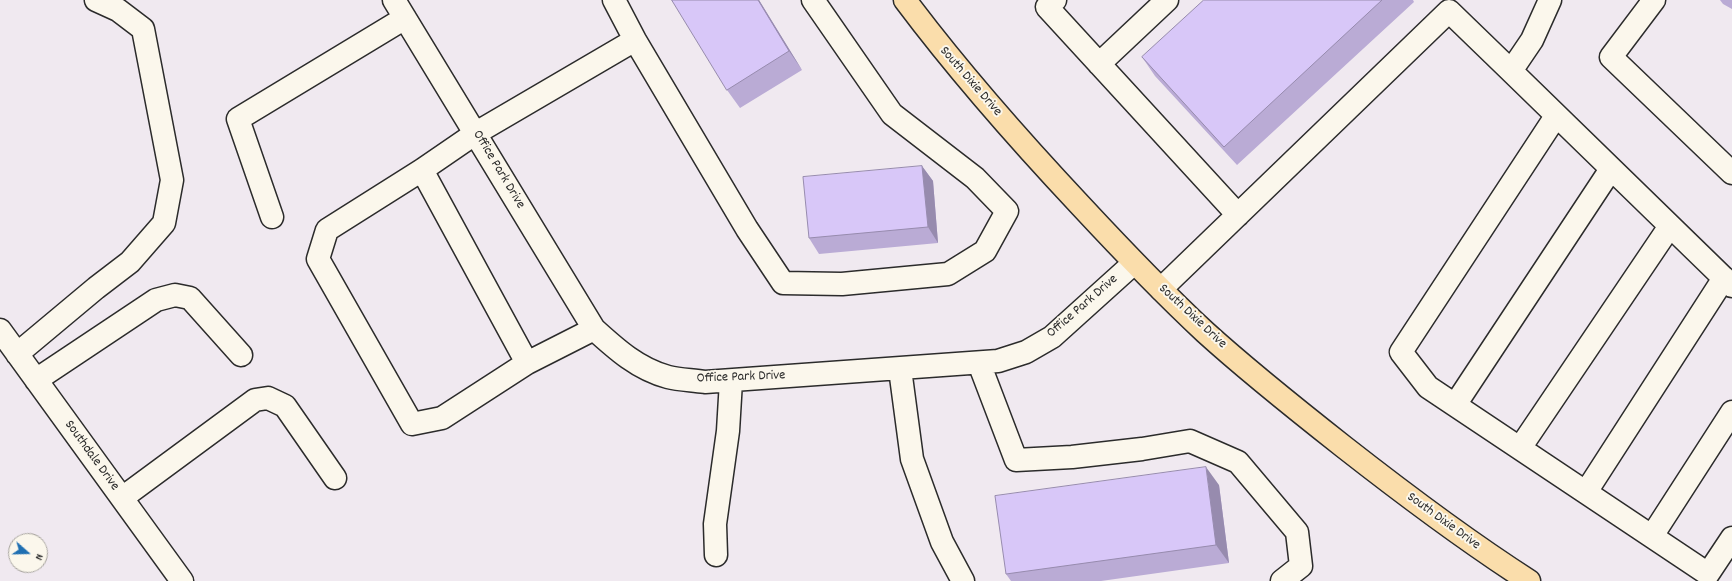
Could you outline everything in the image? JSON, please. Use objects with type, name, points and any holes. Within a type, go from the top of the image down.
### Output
[{"type":"main road","name":"South Dixie Drive","points":[[905,0],[943,51],[1031,153],[1134,262],[1205,332],[1297,410],[1412,500],[1493,558],[1529,581]]},
{"type":"street","points":[[17,354],[96,288],[130,262],[164,223],[172,180],[143,29],[118,10],[96,0]]},
{"type":"street","points":[[614,0],[635,40],[747,229],[784,283],[842,284],[948,274],[985,251],[1007,211],[975,178],[892,114],[813,0]]},
{"type":"street","points":[[1055,0],[1047,7],[1238,215]]},
{"type":"street","points":[[1099,64],[1167,0]]},
{"type":"street","points":[[1511,72],[1532,40],[1550,0]]},
{"type":"street","points":[[1654,0],[1611,57],[1732,173]]},
{"type":"street","points":[[272,217],[238,120],[399,9]]},
{"type":"street","name":"Office Park Drive","points":[[399,9],[594,328],[617,351],[641,366],[668,377],[705,382],[998,361],[1026,352],[1052,337],[1134,262]]},
{"type":"street","points":[[1161,289],[1449,11],[1728,282],[1586,492]]},
{"type":"street","points":[[594,328],[528,363],[442,418],[412,424],[318,258],[327,230],[422,170],[476,133],[635,40]]},
{"type":"street","points":[[1556,116],[1401,352],[1428,386],[1708,574],[1732,538]]},
{"type":"street","points":[[1455,404],[1611,169]]},
{"type":"street","points":[[422,170],[528,363]]},
{"type":"street","points":[[1520,448],[1670,226]]},
{"type":"street","points":[[36,380],[156,300],[175,295],[190,298],[241,355]]},
{"type":"street","name":"Southdale Drive","points":[[0,330],[182,581]]},
{"type":"street","points":[[979,363],[1016,460],[1072,458],[1190,441],[1238,462],[1297,532],[1301,566],[1282,581]]},
{"type":"street","points":[[900,369],[912,459],[942,542],[963,581]]},
{"type":"street","points":[[716,556],[715,524],[728,431],[731,380]]},
{"type":"street","points":[[122,498],[255,400],[268,398],[285,406],[336,478]]},
{"type":"street","points":[[1652,536],[1732,412]]},
{"type":"building","points":[[672,0],[758,0],[789,51],[727,90]]},
{"type":"building","points":[[1204,0],[1382,0],[1224,147],[1142,57]]},
{"type":"building","points":[[922,166],[928,227],[809,238],[803,177]]},
{"type":"building","points":[[1206,467],[1216,545],[1006,574],[995,496]]}]
